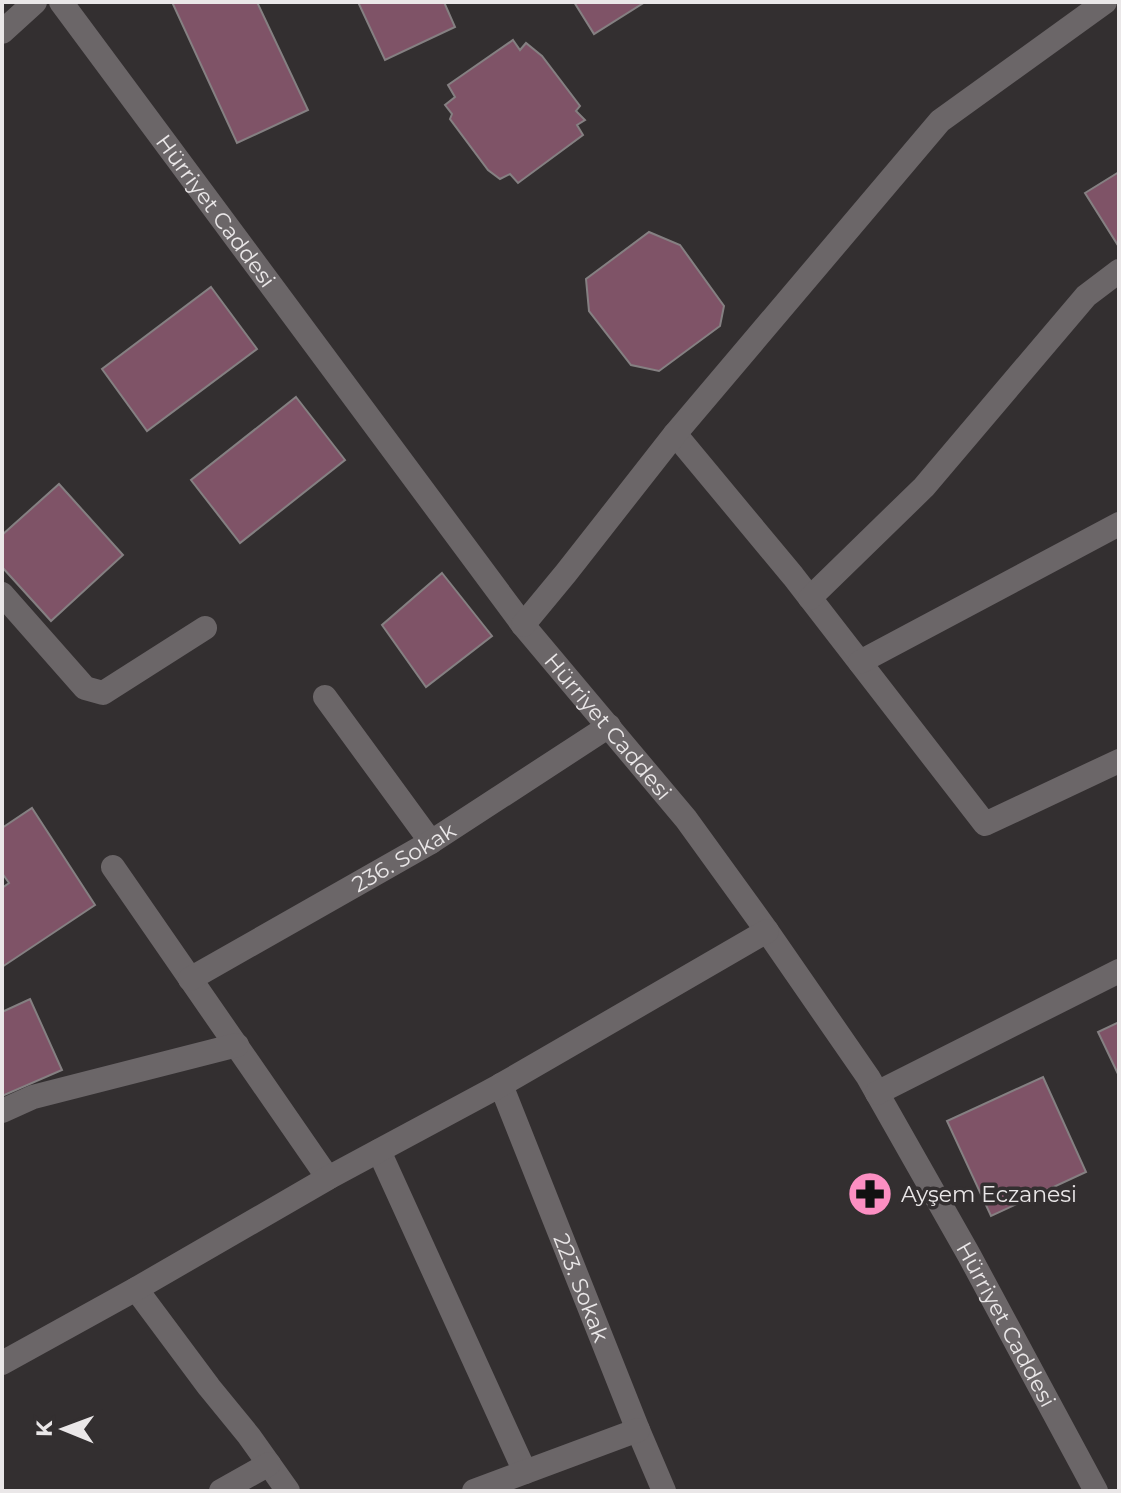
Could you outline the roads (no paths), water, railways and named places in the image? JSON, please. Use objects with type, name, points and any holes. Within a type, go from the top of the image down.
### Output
[{"type":"street","points":[[2,32],[35,2]]},
{"type":"street","name":"Hürriyet Caddesi","points":[[61,2],[523,625],[686,819],[767,931],[868,1077],[969,1255],[1096,1491]]},
{"type":"street","points":[[523,625],[675,434],[940,121],[1105,2]]},
{"type":"street","points":[[810,598],[924,487],[1086,296],[1119,271]]},
{"type":"street","points":[[675,434],[810,598],[985,824],[1119,761]]},
{"type":"street","points":[[860,662],[1119,524]]},
{"type":"street","points":[[2,594],[85,688],[103,693],[205,628]]},
{"type":"street","points":[[325,697],[431,842]]},
{"type":"street","name":"236. Sokak","points":[[190,979],[431,842],[609,726]]},
{"type":"street","points":[[113,867],[328,1178]]},
{"type":"street","points":[[2,1363],[328,1178],[501,1085],[767,931]]},
{"type":"street","points":[[877,1093],[1119,971]]},
{"type":"street","points":[[2,1111],[33,1097],[237,1045]]},
{"type":"street","name":"223. Sokak","points":[[501,1085],[664,1491]]},
{"type":"street","points":[[379,1151],[525,1472]]},
{"type":"street","points":[[136,1289],[288,1491]]},
{"type":"street","points":[[474,1491],[638,1430]]},
{"type":"street","points":[[221,1491],[269,1464]]},
{"type":"place","name":"Ayşem Eczanesi","points":[[870,1194]]}]
